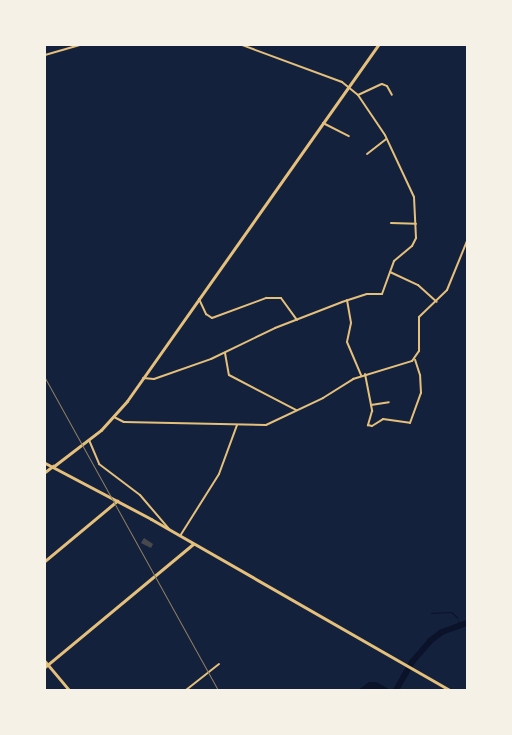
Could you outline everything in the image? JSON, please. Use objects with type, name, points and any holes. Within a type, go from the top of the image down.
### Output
[{"type":"main road","points":[[54,466],[89,440],[114,417],[378,45]]},
{"type":"main road","points":[[45,462],[118,500],[450,690]]},
{"type":"street","points":[[45,55],[80,45]]},
{"type":"street","points":[[143,378],[154,379],[225,352],[297,320],[347,300],[367,294],[382,294],[396,258],[414,242],[416,224],[415,200],[386,139],[358,95],[349,86],[242,45]]},
{"type":"street","points":[[358,95],[382,84],[387,86],[392,95]]},
{"type":"street","points":[[323,122],[349,136]]},
{"type":"street","points":[[367,154],[386,139]]},
{"type":"street","points":[[391,223],[416,224]]},
{"type":"street","points":[[365,374],[372,414],[367,423],[369,426],[383,419],[410,423],[420,393],[420,375],[415,360],[420,347],[419,317],[437,302],[449,285],[467,242]]},
{"type":"street","points":[[390,272],[418,285],[437,302]]},
{"type":"street","points":[[199,299],[206,314],[212,318],[266,298],[281,298],[297,320]]},
{"type":"street","points":[[347,300],[351,323],[348,342],[361,375]]},
{"type":"street","points":[[225,352],[230,375],[296,411]]},
{"type":"street","points":[[114,417],[124,422],[214,422],[252,426],[272,424],[361,375],[387,371],[415,360]]},
{"type":"street","points":[[371,405],[389,402]]},
{"type":"street","points":[[180,536],[220,474],[237,424]]},
{"type":"street","points":[[89,440],[99,464],[140,495],[170,530]]},
{"type":"street","points":[[45,472],[54,466]]},
{"type":"street","points":[[45,561],[118,500]]},
{"type":"street","points":[[46,666],[193,544]]},
{"type":"street","points":[[45,661],[46,666],[69,690]]},
{"type":"street","points":[[186,690],[219,664]]},
{"type":"water","points":[[369,682],[376,682],[391,690],[358,690]]},
{"type":"building","points":[[144,538],[153,544],[151,548],[141,543]]},
{"type":"waterway","points":[[431,613],[451,612],[458,618]]},
{"type":"waterway","points":[[458,621],[459,625]]},
{"type":"waterway","points":[[396,690],[412,662],[430,641],[442,632],[467,623]]},
{"type":"railway","points":[[45,378],[218,690]]}]
